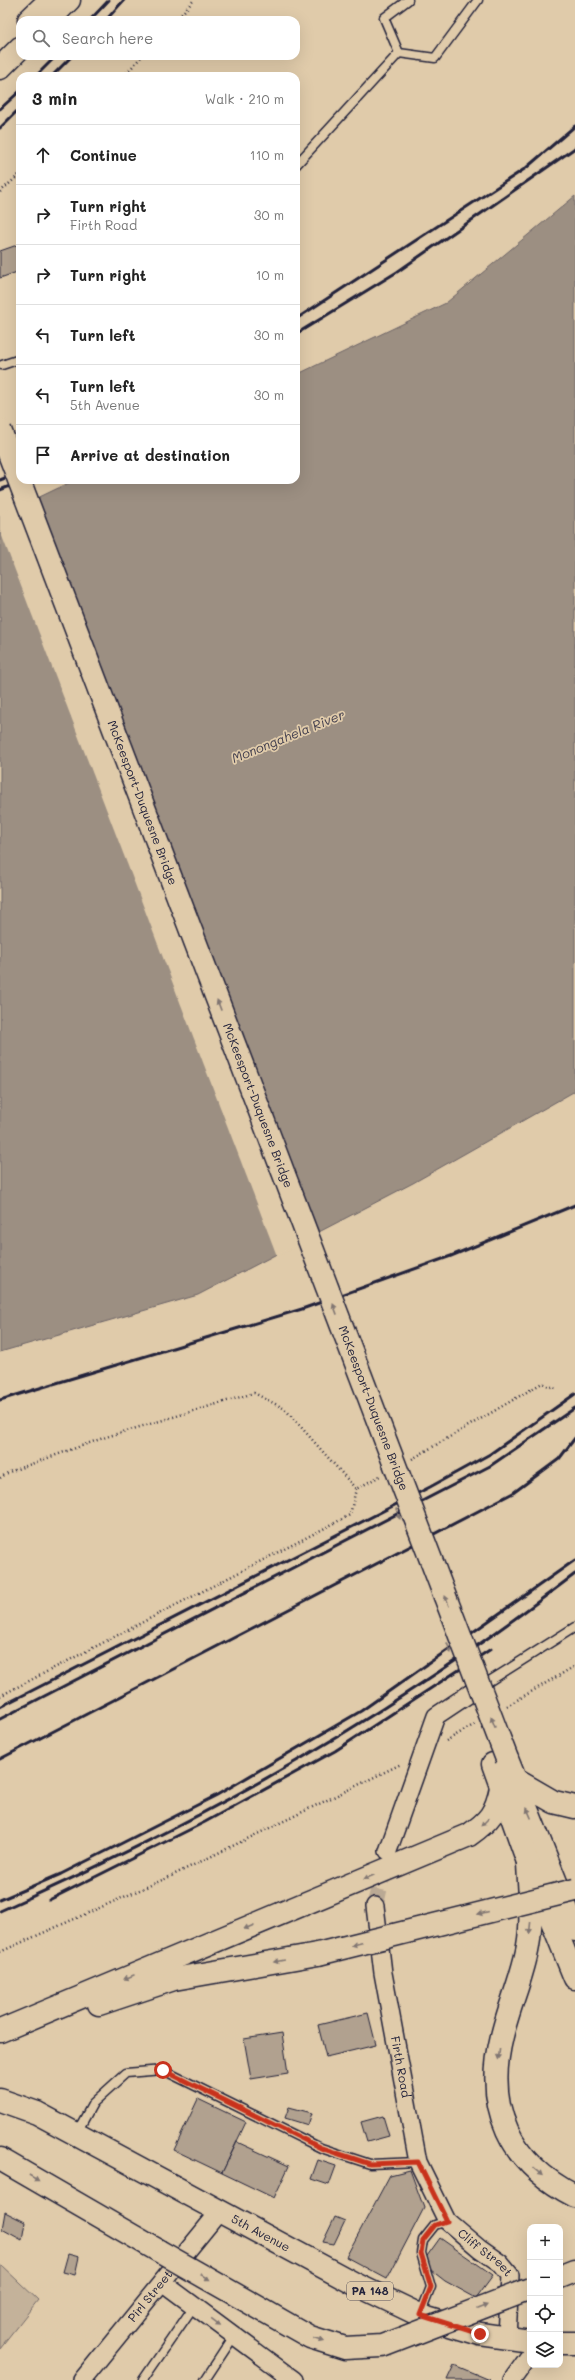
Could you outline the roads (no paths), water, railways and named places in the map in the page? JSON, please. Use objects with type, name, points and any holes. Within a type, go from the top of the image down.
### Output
[{"type":"main road","points":[[33,16],[50,0]]},
{"type":"main road","points":[[53,16],[69,0]]},
{"type":"main road","points":[[0,48],[16,33]]},
{"type":"main road","points":[[0,68],[16,52]]},
{"type":"main road","name":"McKeesport-Duquesne Bridge","points":[[0,430],[16,473]]},
{"type":"main road","name":"McKeesport-Duquesne Bridge","points":[[0,470],[500,1761]]},
{"type":"main road","name":"McKeesport-Duquesne Bridge","points":[[20,484],[508,1784]]},
{"type":"main road","points":[[508,1784],[554,1802],[575,1807]]},
{"type":"main road","points":[[0,2037],[174,1979],[318,1954],[575,1889],[543,1846],[508,1784]]},
{"type":"main road","points":[[508,1784],[528,1862],[575,1978]]},
{"type":"main road","points":[[0,2031],[469,1836],[487,1822],[498,1805],[508,1784]]},
{"type":"main road","points":[[543,1846],[575,1930]]},
{"type":"main road","points":[[528,1862],[531,1916],[528,1946],[501,2037],[496,2100],[501,2118],[512,2143],[553,2185],[575,2196]]},
{"type":"main road","name":"5th Avenue","points":[[0,2100],[37,2113],[355,2284],[420,2315],[480,2334],[527,2341]]},
{"type":"main road","points":[[0,2159],[310,2337],[346,2348],[382,2346],[527,2290]]},
{"type":"main road","points":[[563,2276],[575,2271]]},
{"type":"main road","points":[[563,2343],[575,2343]]},
{"type":"street","points":[[388,1851],[436,1716],[475,1690]]},
{"type":"street","name":"Firth Road","points":[[375,1906],[383,1973],[418,2162],[447,2221]]},
{"type":"street","name":"Pirl Street","points":[[82,2380],[220,2212]]},
{"type":"street","name":"Cliff Street","points":[[447,2221],[480,2249],[500,2263],[510,2275],[506,2338]]},
{"type":"street","points":[[162,2282],[294,2380]]},
{"type":"street","points":[[512,2380],[527,2359]]},
{"type":"lane","points":[[398,53],[384,18],[408,0]]},
{"type":"lane","points":[[398,53],[435,58],[478,0]]},
{"type":"lane","points":[[300,161],[398,53]]},
{"type":"lane","points":[[2,365],[16,360]]},
{"type":"lane","points":[[475,1690],[575,1627]]},
{"type":"lane","points":[[76,2134],[93,2103],[126,2073],[163,2070],[321,2148],[370,2164],[418,2162]]},
{"type":"lane","points":[[420,2315],[431,2287],[421,2253],[423,2240],[435,2225],[447,2221]]},
{"type":"lane","points":[[143,2380],[194,2306]]},
{"type":"lane","points":[[205,2380],[234,2336]]},
{"type":"water","name":"Monongahela River","points":[[575,196],[575,1091],[413,1183],[198,1295],[0,1352],[0,516],[67,484],[300,484],[300,373],[446,303]]},
{"type":"tunnel","points":[[375,1906],[385,1863]]},
{"type":"railway","points":[[94,16],[109,0]]},
{"type":"railway","points":[[110,16],[124,0]]},
{"type":"railway","points":[[40,72],[52,60]]},
{"type":"railway","points":[[56,72],[68,60]]},
{"type":"railway","points":[[0,109],[16,95]]},
{"type":"railway","points":[[0,128],[16,112]]},
{"type":"railway","points":[[300,316],[526,168],[575,126]]},
{"type":"railway","points":[[300,332],[397,272],[575,148]]},
{"type":"railway","points":[[0,480],[16,474]]},
{"type":"railway","points":[[0,490],[16,484]]},
{"type":"railway","points":[[0,1400],[302,1309],[451,1256],[575,1205]]},
{"type":"railway","points":[[0,1707],[430,1487],[490,1454],[575,1394]]},
{"type":"railway","points":[[0,1719],[490,1466],[575,1408]]},
{"type":"railway","points":[[0,1759],[513,1493],[559,1459],[575,1438]]},
{"type":"railway","points":[[0,1900],[61,1874],[217,1795],[361,1711],[575,1560]]},
{"type":"railway","points":[[0,1911],[163,1834],[269,1777],[372,1716],[422,1683],[461,1657],[575,1574]]},
{"type":"railway","points":[[49,1900],[205,1822],[335,1751],[491,1649]]}]
